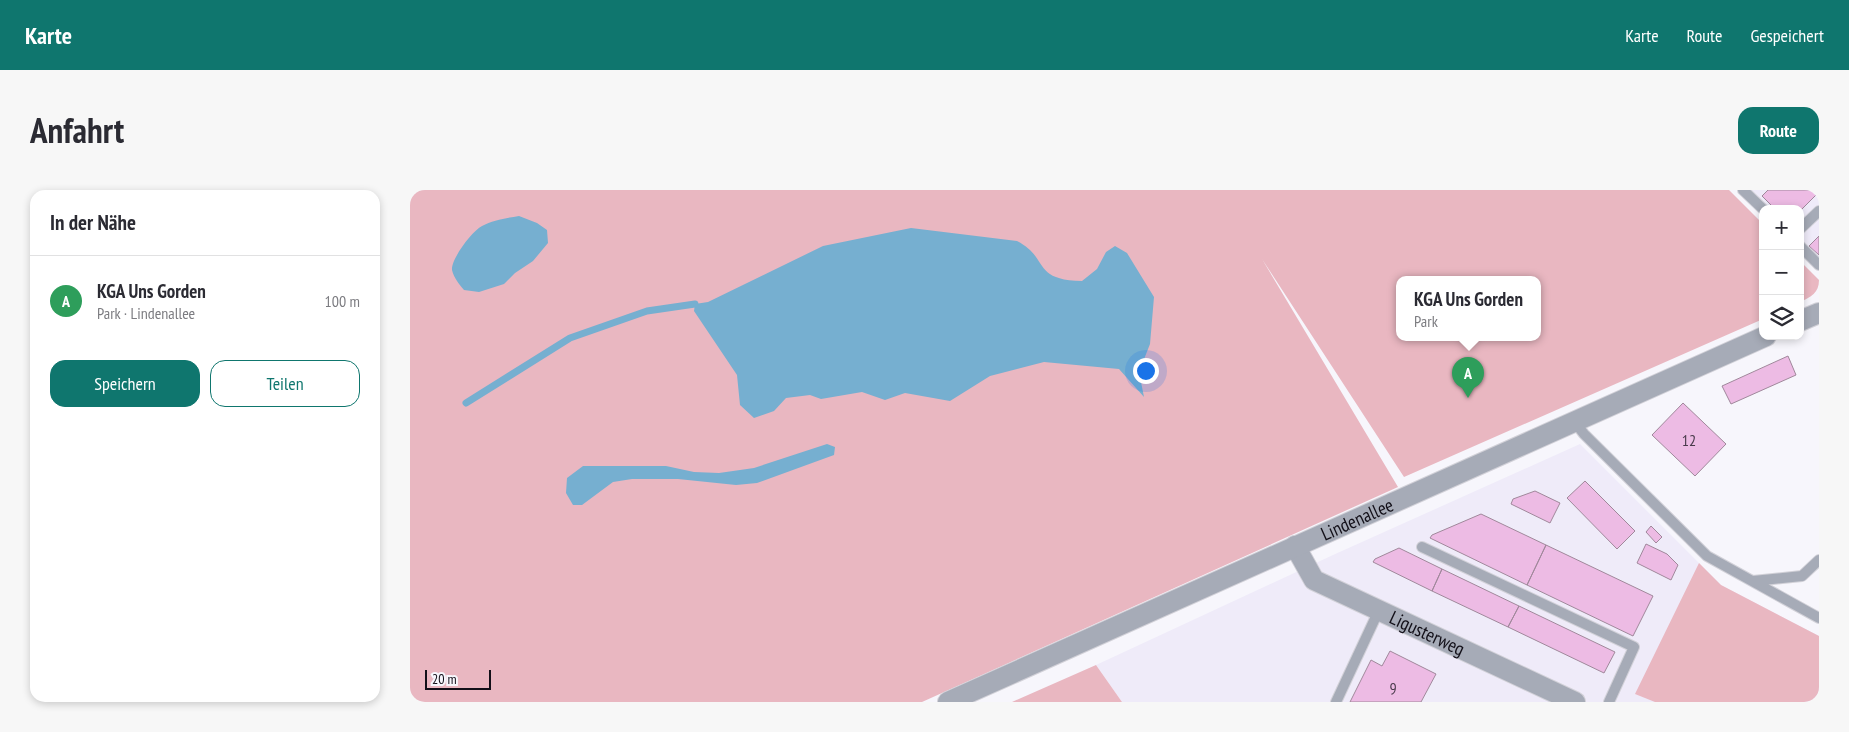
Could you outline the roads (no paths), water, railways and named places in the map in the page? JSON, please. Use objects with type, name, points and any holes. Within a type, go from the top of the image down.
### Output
[{"type":"street","points":[[1804,319],[1819,313]]},
{"type":"street","name":"Lindenallee","points":[[948,702],[1759,339]]},
{"type":"street","name":"Ligusterweg","points":[[1295,546],[1314,580],[1575,702]]},
{"type":"lane","points":[[1744,190],[1759,206]]},
{"type":"lane","points":[[1804,225],[1819,211]]},
{"type":"lane","points":[[1804,250],[1819,265]]},
{"type":"lane","points":[[1574,421],[1584,434],[1707,556],[1819,618]]},
{"type":"lane","points":[[1422,547],[1634,647],[1608,702]]},
{"type":"lane","points":[[1752,580],[1802,576],[1819,560]]},
{"type":"lane","points":[[1336,702],[1379,610]]},
{"type":"water","points":[[519,216],[537,223],[547,230],[548,243],[533,261],[515,273],[504,284],[479,292],[464,290],[455,278],[452,270],[455,259],[463,246],[473,233],[482,226]]},
{"type":"water","points":[[911,228],[1017,241],[1034,254],[1048,272],[1055,277],[1066,280],[1082,281],[1097,269],[1106,252],[1115,246],[1127,253],[1154,297],[1150,344],[1139,372],[1144,397],[1119,369],[1044,362],[990,376],[950,401],[905,393],[885,400],[862,392],[821,399],[810,395],[786,398],[774,411],[754,418],[740,405],[737,375],[694,311],[695,304],[708,302],[823,246]]},
{"type":"water","points":[[827,444],[835,447],[834,455],[757,483],[736,485],[678,479],[632,479],[613,482],[582,505],[573,505],[566,493],[567,478],[583,466],[666,466],[694,472],[719,473],[754,468]]},
{"type":"waterway","points":[[466,403],[570,338],[647,311],[695,304]]},
{"type":"place","name":"KGA Uns Gorden","points":[[1468,398]]}]
